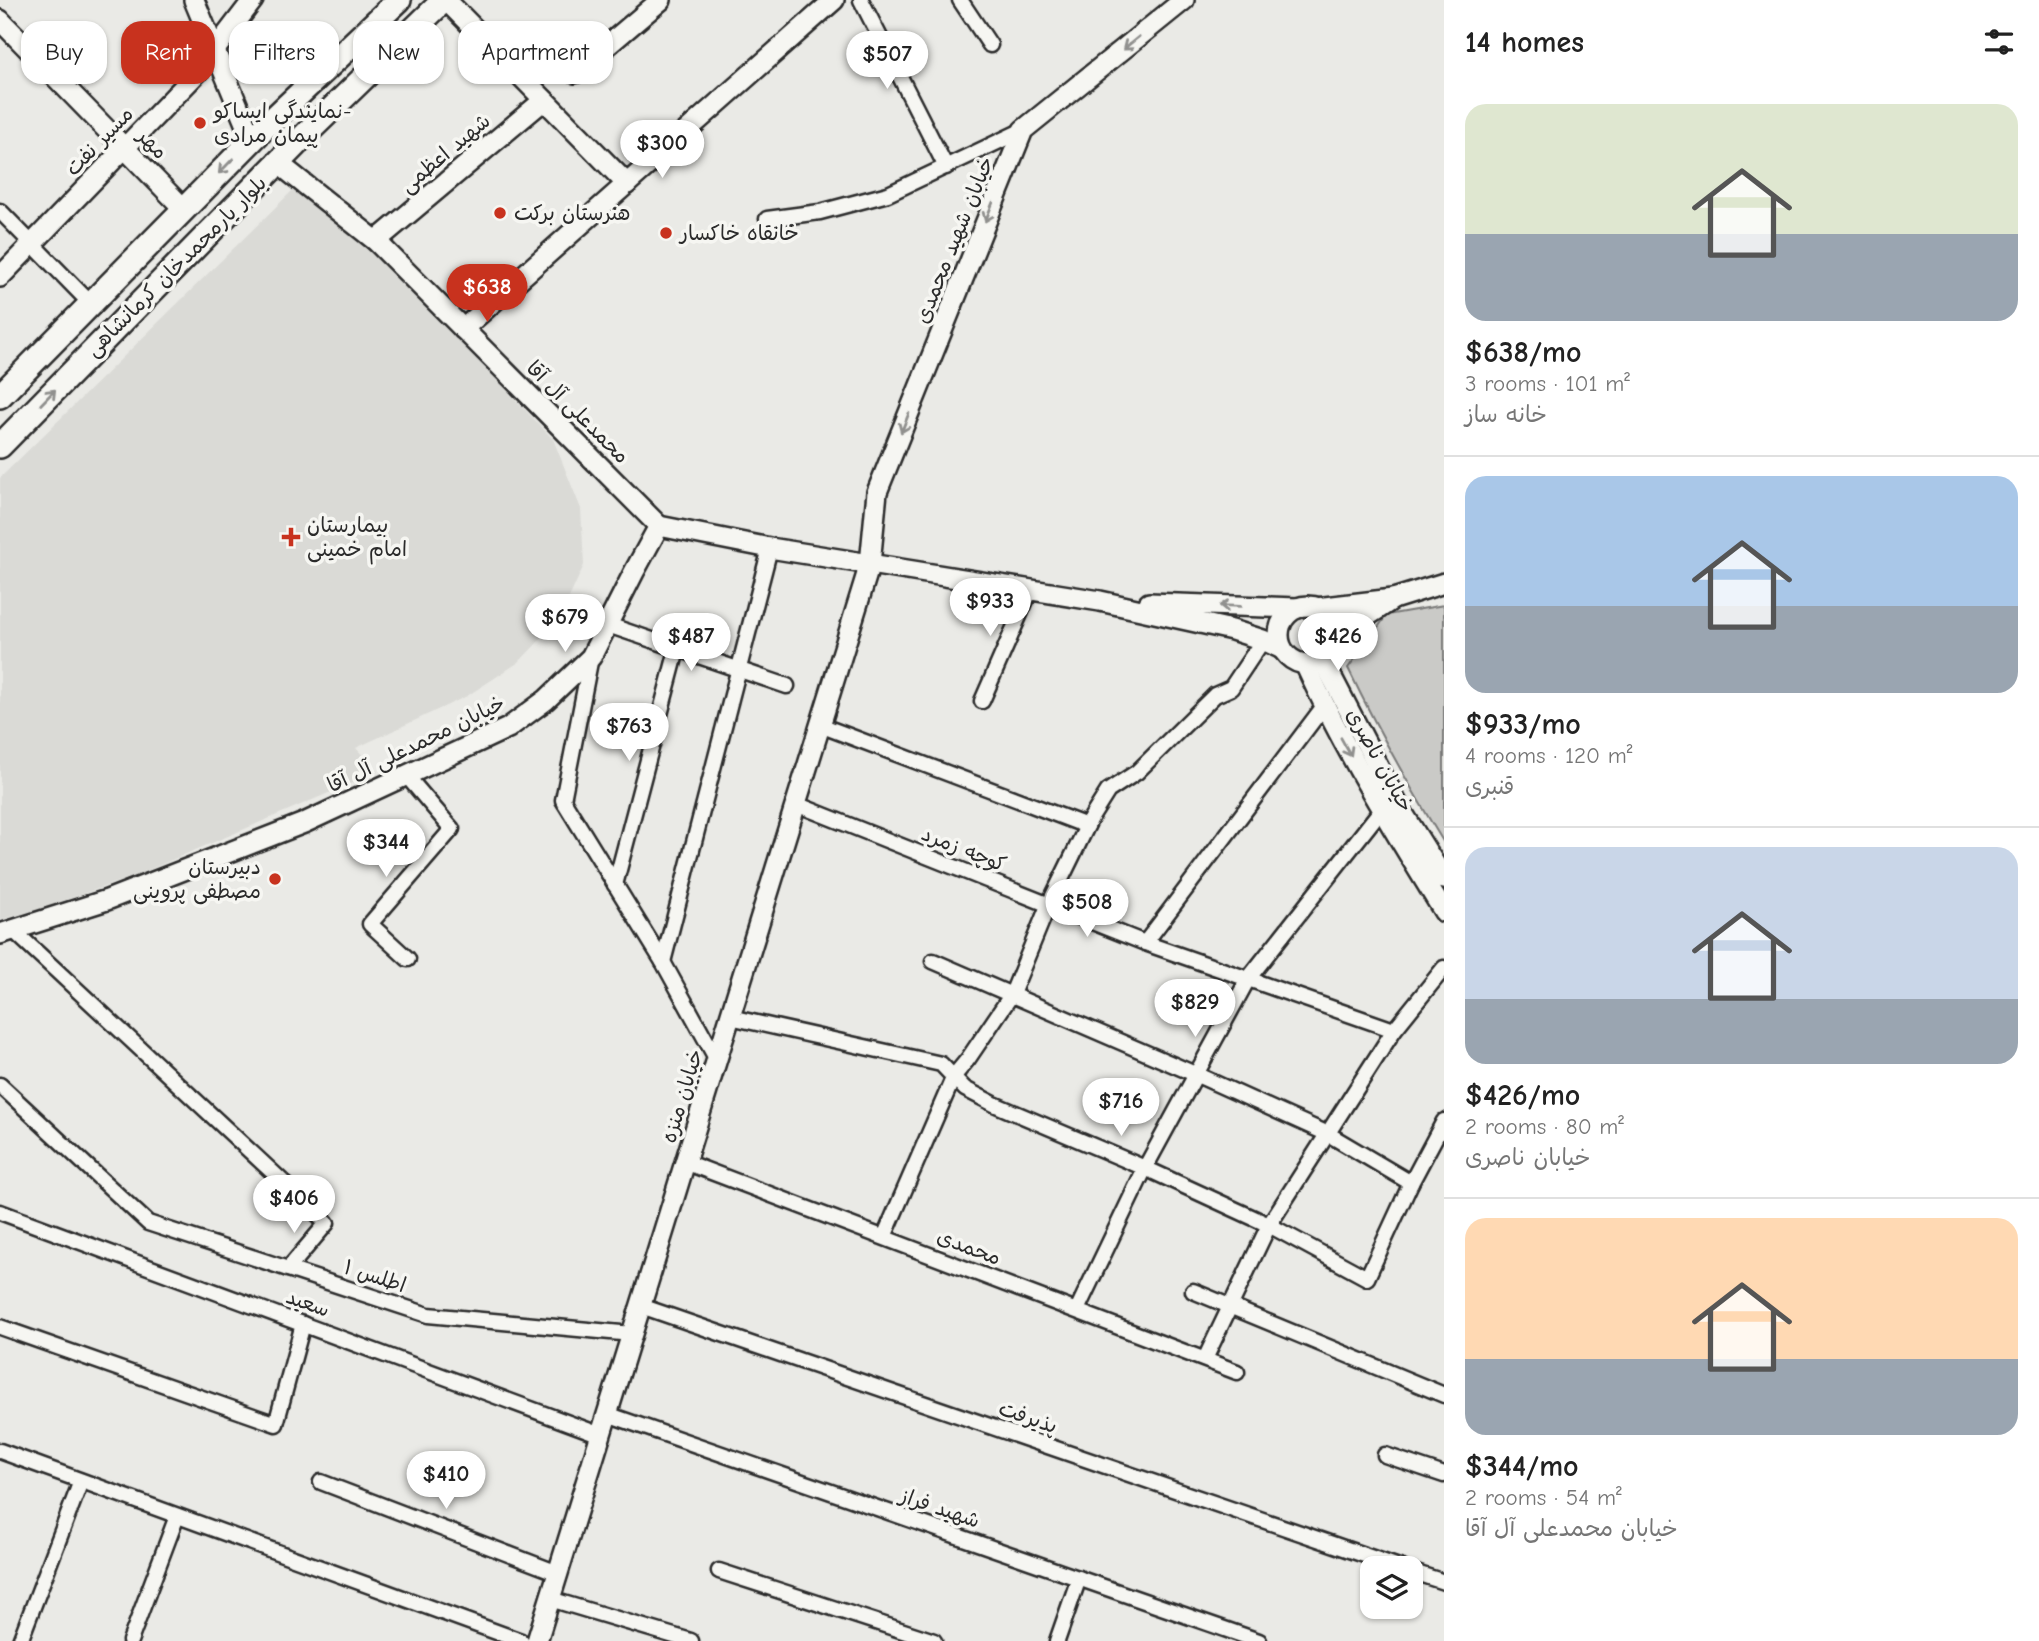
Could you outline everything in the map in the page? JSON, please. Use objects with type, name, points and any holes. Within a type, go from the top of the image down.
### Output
[{"type":"main road","name":"بلوار یارمحمدخان کرمانشاهی","points":[[0,396],[252,140],[399,0]]},
{"type":"main road","name":"بلوار یارمحمدخان کرمانشاهی","points":[[1,444],[308,132],[445,0]]},
{"type":"street","points":[[194,0],[202,21]]},
{"type":"street","name":"مسیر نفت","points":[[215,50],[253,0]]},
{"type":"street","points":[[445,0],[627,184]]},
{"type":"street","points":[[613,41],[661,0]]},
{"type":"street","points":[[463,329],[834,0]]},
{"type":"street","points":[[860,0],[946,167]]},
{"type":"street","points":[[960,0],[990,45]]},
{"type":"street","name":"خیابان شهید محمدی","points":[[870,564],[877,492],[1023,130],[1184,0]]},
{"type":"street","name":"مهر","points":[[0,20],[184,209]]},
{"type":"street","points":[[215,53],[252,140]]},
{"type":"street","name":"مسیر نفت","points":[[0,277],[186,84]]},
{"type":"street","name":"شهید اعظمی","points":[[376,242],[544,100]]},
{"type":"street","points":[[767,219],[820,212],[888,194],[1023,130]]},
{"type":"street","name":"محمدعلی آل آقا","points":[[278,163],[376,242],[659,526]]},
{"type":"street","points":[[0,211],[92,304]]},
{"type":"street","points":[[659,526],[770,548],[1100,601],[1232,630],[1282,649]]},
{"type":"street","name":"خیابان محمدعلی آل آقا","points":[[7,932],[107,900],[292,828],[508,728],[546,700],[591,657],[659,526]]},
{"type":"street","points":[[663,962],[770,548]]},
{"type":"street","name":"خیابان منزه","points":[[537,1641],[870,564]]},
{"type":"street","points":[[1100,601],[1307,608],[1392,599],[1444,583]]},
{"type":"street","points":[[982,701],[1031,589]]},
{"type":"street","points":[[1336,637],[1392,599]]},
{"type":"street","points":[[1307,608],[1325,612],[1335,627],[1336,637],[1330,654],[1314,662],[1295,661],[1282,649],[1279,629],[1289,613],[1307,608]]},
{"type":"street","points":[[608,625],[786,687]]},
{"type":"street","points":[[884,1237],[954,1076],[1012,994],[1048,905],[1087,826],[1108,791],[1137,772],[1215,695],[1231,688],[1263,640]]},
{"type":"street","points":[[615,885],[677,650]]},
{"type":"street","points":[[591,657],[563,800],[663,962],[717,1060]]},
{"type":"street","name":"خیابان ناصری","points":[[1314,662],[1324,706],[1381,810],[1444,912]]},
{"type":"street","name":"خیابان ناصری","points":[[1314,662],[1444,880]]},
{"type":"street","points":[[1145,943],[1324,706]]},
{"type":"street","points":[[820,725],[1087,826]]},
{"type":"street","points":[[406,775],[452,829],[370,924],[408,959]]},
{"type":"street","name":"کوچه زمرد","points":[[796,804],[1145,943],[1394,1030]]},
{"type":"street","points":[[1077,1310],[1145,1168],[1248,979],[1381,810]]},
{"type":"street","points":[[7,932],[327,1223],[288,1269]]},
{"type":"street","points":[[933,961],[1195,1073],[1328,1134],[1411,1182]]},
{"type":"street","points":[[1205,1359],[1269,1225],[1394,1030],[1444,968]]},
{"type":"street","points":[[730,1017],[941,1064],[965,1089],[994,1104],[1145,1168],[1269,1225],[1367,1278],[1411,1182],[1444,1121]]},
{"type":"street","name":"اطلس ۱","points":[[0,1085],[148,1223],[428,1315],[632,1334]]},
{"type":"street","name":"محمدی","points":[[685,1162],[1237,1372]]},
{"type":"street","name":"سعید","points":[[0,1212],[601,1435]]},
{"type":"street","points":[[1193,1291],[1444,1395]]},
{"type":"street","name":"پذیرفت","points":[[641,1306],[1367,1556]]},
{"type":"street","points":[[0,1327],[276,1424],[303,1324]]},
{"type":"street","name":"شهید فراز","points":[[607,1414],[1259,1641]]},
{"type":"street","points":[[0,1451],[521,1641]]},
{"type":"street","points":[[1385,1455],[1444,1475]]},
{"type":"street","points":[[20,1641],[81,1481]]},
{"type":"street","points":[[321,1482],[558,1573]]},
{"type":"street","points":[[130,1641],[177,1516]]},
{"type":"street","points":[[719,1572],[934,1641]]},
{"type":"street","points":[[1423,1575],[1444,1582]]},
{"type":"street","points":[[1057,1641],[1079,1578]]},
{"type":"street","points":[[550,1599],[691,1641]]},
{"type":"shaded area","name":"بیمارستان امام خمینی","points":[[293,190],[371,248],[553,439],[581,509],[584,565],[559,620],[519,662],[467,696],[356,748],[378,772],[132,877],[0,920],[0,478]]},
{"type":"shaded area","points":[[1444,605],[1444,843],[1394,757],[1348,668],[1387,615]]},
{"type":"place","name":"نمایندگی ایساکو- پیمان مرادی","points":[[200,123]]},
{"type":"place","name":"هنرستان برکت","points":[[500,213]]},
{"type":"place","name":"خانقاه خاکسار","points":[[666,233]]},
{"type":"place","name":"بیمارستان امام خمینی","points":[[291,537]]},
{"type":"place","name":"دبیرستان مصطفی پروینی","points":[[275,879]]}]
